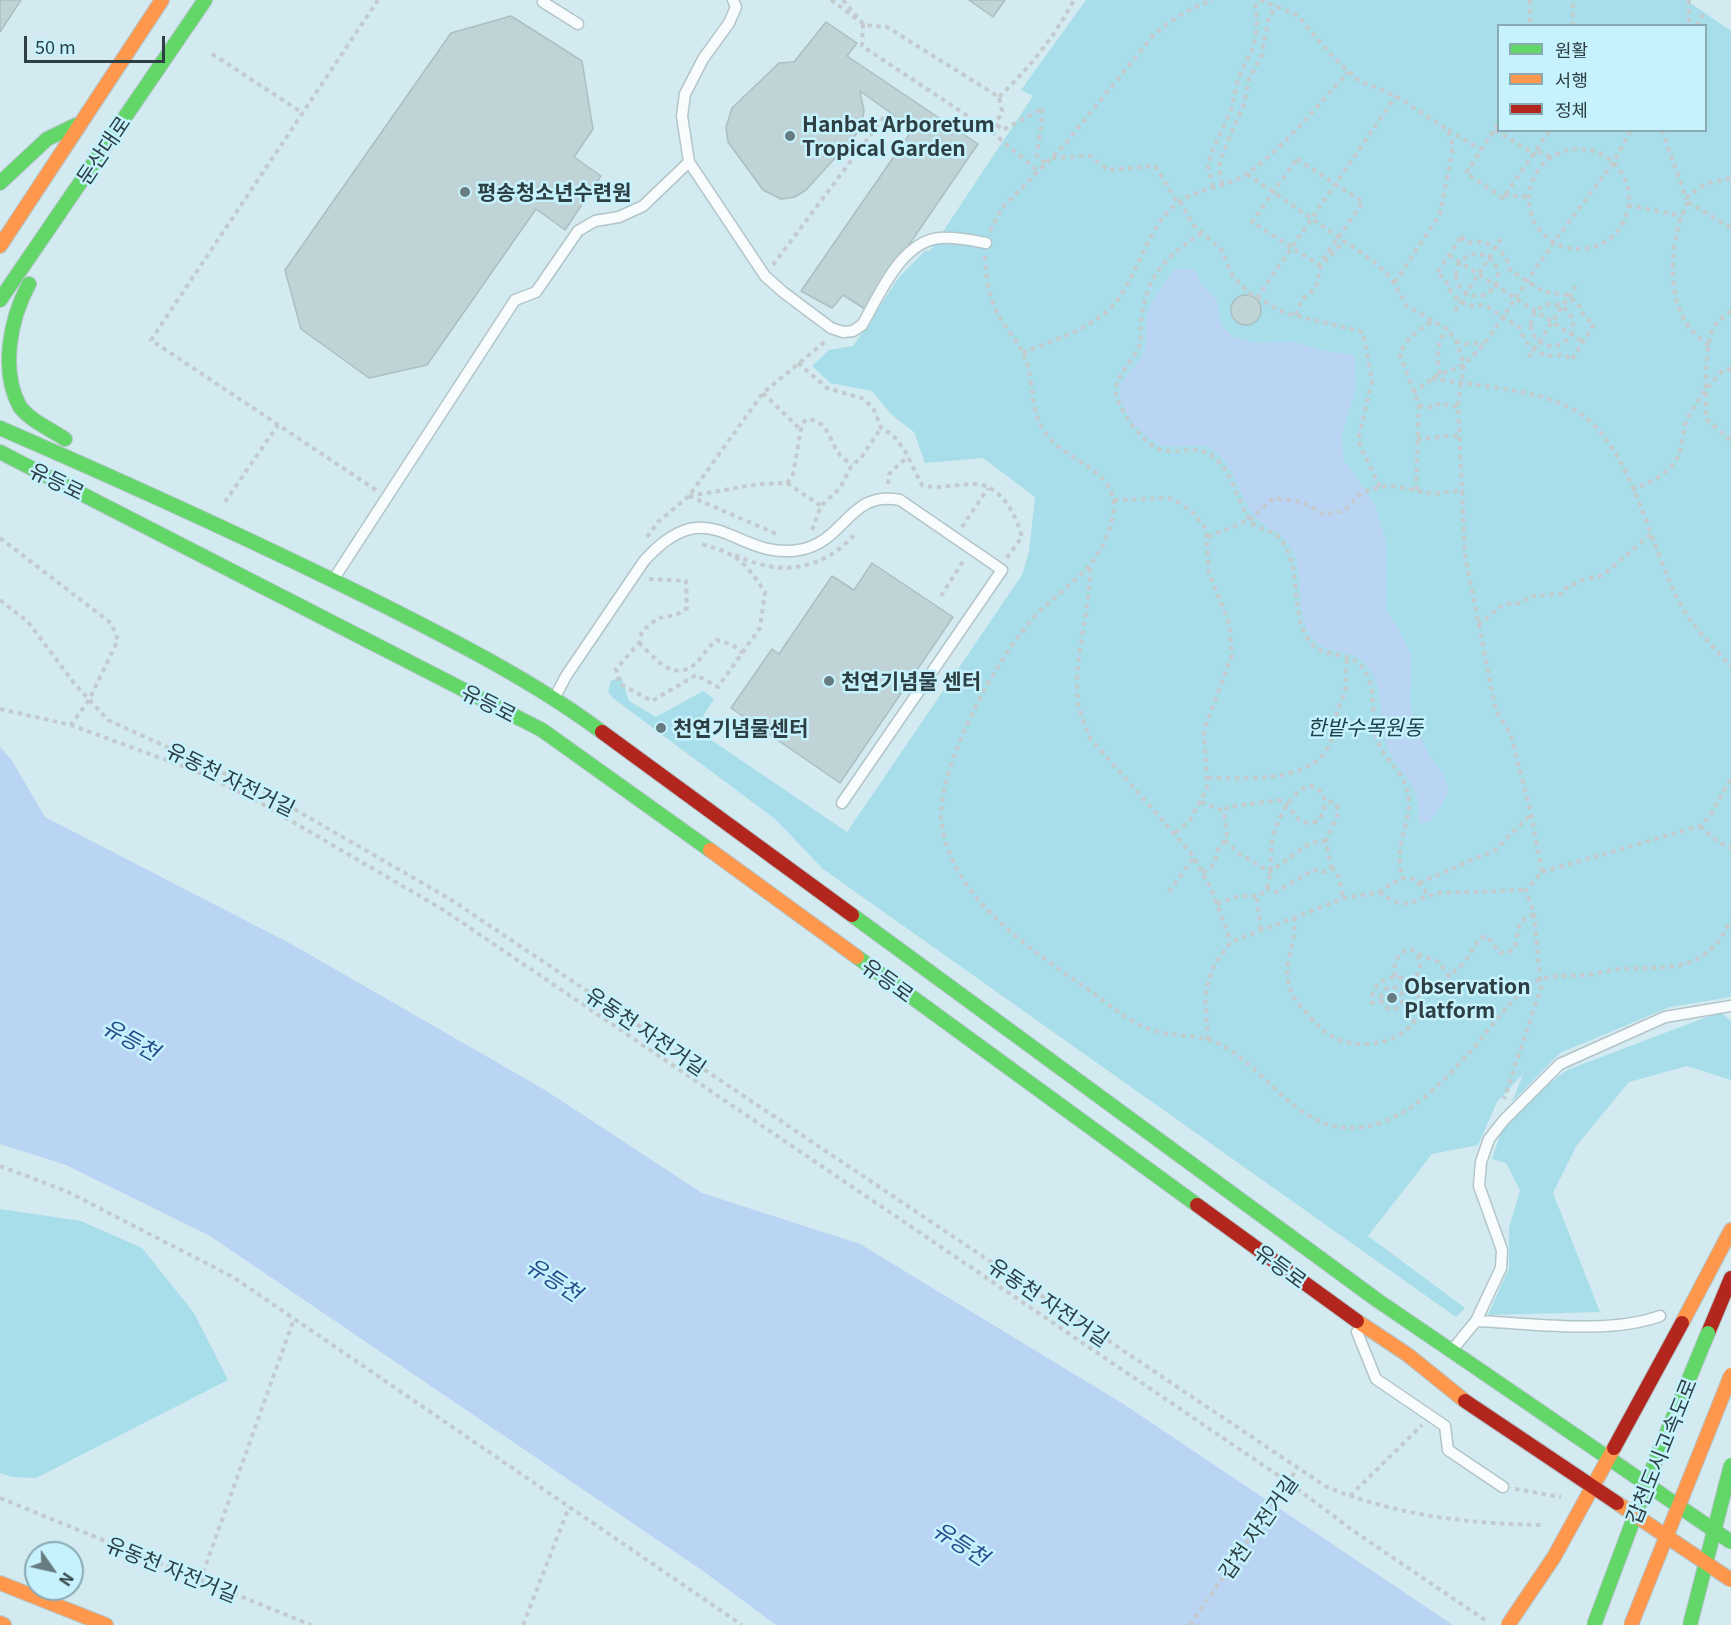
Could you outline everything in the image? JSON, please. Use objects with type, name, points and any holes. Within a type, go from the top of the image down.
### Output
[{"type":"main road","name":"둔산대로","points":[[0,246],[162,0]]},
{"type":"main road","name":"둔산대로","points":[[0,300],[205,0]]},
{"type":"main road","points":[[0,183],[47,139],[83,121]]},
{"type":"main road","points":[[45,236],[36,273],[8,318],[1,352],[5,377],[21,408],[36,422],[64,438],[84,464]]},
{"type":"main road","name":"유등로","points":[[0,428],[238,533],[479,655],[545,714],[580,754],[1362,1325],[1408,1355],[1484,1372],[1731,1542]]},
{"type":"main road","name":"유등로","points":[[0,452],[545,714],[632,752],[1377,1300],[1439,1341],[1443,1364],[1465,1401],[1731,1580]]},
{"type":"main road","points":[[0,466],[69,486]]},
{"type":"main road","points":[[1508,1625],[1554,1557],[1731,1230]]},
{"type":"main road","name":"갑천도시고속도로","points":[[1594,1625],[1658,1454],[1731,1278]]},
{"type":"main road","name":"갑천도시고속도로","points":[[1631,1625],[1731,1375]]},
{"type":"main road","points":[[1690,1625],[1731,1466]]},
{"type":"main road","points":[[0,1583],[106,1625]]},
{"type":"lane","points":[[544,0],[543,2],[578,24]]},
{"type":"lane","points":[[736,2],[729,23],[698,67],[685,94],[682,116],[689,162],[765,276],[783,292],[839,331],[853,331],[862,325],[905,256],[917,247],[938,238],[986,243]]},
{"type":"lane","points":[[333,580],[515,300],[536,292],[578,231],[595,221],[619,217],[643,206],[689,162]]},
{"type":"lane","points":[[545,714],[566,676],[644,561],[659,544],[674,535],[692,529],[712,528],[774,550],[799,550],[826,540],[860,506],[873,499],[900,500],[1002,570],[842,803]]},
{"type":"lane","points":[[1443,1364],[1476,1321],[1501,1268],[1502,1250],[1479,1186],[1481,1162],[1489,1139],[1504,1120],[1560,1064],[1665,1017],[1731,1006]]},
{"type":"lane","points":[[1341,1310],[1355,1329],[1376,1380],[1445,1426],[1449,1450],[1503,1487]]},
{"type":"lane","points":[[1476,1321],[1640,1324],[1660,1316]]},
{"type":"path","points":[[378,0],[151,340],[387,497]]},
{"type":"path","points":[[831,0],[864,25],[887,27],[999,97],[1002,111],[993,132]]},
{"type":"path","points":[[843,0],[864,25],[862,46],[993,132],[1038,172]]},
{"type":"path","points":[[999,97],[1030,67],[1048,44],[1074,0]]},
{"type":"path","points":[[1213,0],[1164,24],[1051,159],[1002,208],[986,243],[986,272],[992,300],[1023,353],[1038,419],[1045,433],[1054,443],[1097,473],[1108,485],[1114,500],[1113,516],[1107,534],[1090,568],[1077,682],[1078,704],[1083,722],[1090,738],[1194,857],[1217,904],[1222,925],[1231,942]]},
{"type":"path","points":[[1213,187],[1208,167],[1211,154],[1231,110],[1238,79],[1254,45],[1257,22],[1255,0]]},
{"type":"path","points":[[1260,0],[1297,15],[1348,72],[1358,80],[1396,96],[1480,149]]},
{"type":"path","points":[[1530,0],[1530,24]]},
{"type":"path","points":[[1573,0],[1573,24]]},
{"type":"path","points":[[1689,0],[1691,24]]},
{"type":"path","points":[[1222,184],[1219,166],[1222,155],[1245,104],[1249,79],[1262,57],[1269,17],[1277,6]]},
{"type":"path","points":[[1698,24],[1704,13]]},
{"type":"path","points":[[212,54],[303,113]]},
{"type":"path","points":[[1023,353],[1084,326],[1115,303],[1134,273],[1151,234],[1179,202],[1247,174],[1311,113],[1348,72]]},
{"type":"path","points":[[1257,298],[1396,96]]},
{"type":"path","points":[[997,125],[1003,130],[1042,108],[1037,156],[1046,164]]},
{"type":"path","points":[[765,276],[886,114]]},
{"type":"path","points":[[1497,126],[1480,149],[1466,174],[1503,198],[1504,195],[1529,197]]},
{"type":"path","points":[[1394,284],[1440,214],[1453,147],[1448,130]]},
{"type":"path","points":[[1499,132],[1537,153],[1552,158]]},
{"type":"path","points":[[1504,195],[1537,153],[1549,132]]},
{"type":"path","points":[[1413,393],[1432,378],[1464,365],[1485,343],[1554,242],[1613,163],[1630,132]]},
{"type":"path","points":[[1663,132],[1687,200],[1731,228]]},
{"type":"path","points":[[1579,149],[1597,153],[1613,163],[1626,182],[1628,205],[1621,226],[1614,235],[1596,246],[1574,249],[1554,242],[1535,223],[1529,197],[1536,175],[1552,158],[1579,149]]},
{"type":"path","points":[[1051,159],[1090,156],[1108,170],[1155,166],[1193,225],[1221,249],[1233,277],[1242,287],[1275,309],[1363,332],[1372,381],[1359,436],[1360,446],[1380,487]]},
{"type":"path","points":[[1296,315],[1302,299],[1316,288],[1320,266],[1362,202],[1297,159],[1252,222],[1320,266]]},
{"type":"path","points":[[1247,174],[1386,272],[1407,306],[1447,329],[1456,340],[1464,365],[1458,406],[1465,555],[1496,711],[1511,735],[1531,814],[1542,873]]},
{"type":"path","points":[[1709,346],[1689,328],[1675,295],[1674,250],[1687,200],[1705,184],[1731,178]]},
{"type":"path","points":[[1628,205],[1682,216]]},
{"type":"path","points":[[1202,233],[1176,250],[1154,274],[1140,323],[1140,344],[1119,379],[1117,397],[1129,420],[1158,448],[1166,451],[1194,448],[1216,459],[1251,519],[1259,529],[1277,536],[1289,553],[1297,615],[1310,642],[1326,654],[1348,657],[1360,665],[1371,683],[1372,716],[1377,738],[1383,754],[1400,771],[1407,793],[1409,806],[1400,850],[1401,878]]},
{"type":"path","points":[[1461,237],[1470,243],[1487,243],[1497,247],[1506,257],[1510,270],[1544,292],[1561,292],[1569,296],[1580,307],[1584,317],[1594,324],[1572,360],[1563,354],[1547,355],[1534,350],[1523,338],[1520,328],[1485,305],[1473,306],[1461,302],[1453,295],[1446,280],[1437,273],[1461,237]]},
{"type":"path","points":[[1455,311],[1501,239]]},
{"type":"path","points":[[1320,266],[1344,241]]},
{"type":"path","points":[[1474,254],[1490,258],[1498,270],[1495,285],[1485,294],[1467,292],[1457,277],[1460,263],[1474,254]]},
{"type":"path","points":[[1449,255],[1583,342]]},
{"type":"path","points":[[1529,357],[1576,286]]},
{"type":"path","points":[[1547,304],[1562,306],[1573,320],[1570,334],[1558,344],[1549,345],[1539,341],[1532,327],[1536,312],[1547,304]]},
{"type":"path","points":[[1731,311],[1714,326],[1709,346],[1705,390],[1706,419],[1731,441]]},
{"type":"path","points":[[1416,490],[1419,405],[1400,355],[1402,348],[1418,331],[1433,321]]},
{"type":"path","points":[[1440,374],[1438,353],[1442,336],[1447,329]]},
{"type":"path","points":[[645,539],[658,522],[688,496],[763,393],[839,331]]},
{"type":"path","points":[[1456,340],[1465,344],[1485,343]]},
{"type":"path","points":[[798,363],[827,388],[864,399],[874,411],[881,428],[892,435],[908,456],[922,485],[933,488],[976,484],[988,488],[1001,497],[1017,517],[1022,537],[1006,560]]},
{"type":"path","points":[[1632,490],[1664,474],[1679,456],[1686,420],[1705,390],[1724,370],[1731,369]]},
{"type":"path","points":[[1432,378],[1539,398],[1582,415],[1611,446],[1682,608],[1731,667]]},
{"type":"path","points":[[763,393],[800,430]]},
{"type":"path","points":[[1419,405],[1427,408],[1443,403],[1450,407],[1458,406]]},
{"type":"path","points":[[787,483],[793,474],[800,430],[807,419],[817,421],[830,433],[840,455],[852,465]]},
{"type":"path","points":[[225,502],[278,425]]},
{"type":"path","points":[[811,534],[814,520],[821,506],[840,488],[852,465],[861,458],[881,428]]},
{"type":"path","points":[[1417,439],[1460,435]]},
{"type":"path","points":[[888,484],[889,474],[908,456]]},
{"type":"path","points":[[688,496],[759,484],[787,483],[821,506]]},
{"type":"path","points":[[1208,537],[1251,519],[1276,498],[1293,499],[1323,513],[1333,513],[1347,508],[1362,492],[1380,487],[1393,486],[1434,494],[1463,490]]},
{"type":"path","points":[[961,528],[988,488]]},
{"type":"path","points":[[1114,500],[1156,496],[1180,502],[1199,519],[1208,537],[1209,573],[1229,622],[1232,642],[1229,662],[1204,730],[1208,778],[1202,802],[1190,820],[1175,833]]},
{"type":"path","points":[[691,545],[699,543],[730,552],[758,566],[798,568],[837,552],[865,523]]},
{"type":"path","points":[[1478,625],[1504,604],[1521,603],[1531,596],[1562,594],[1566,588],[1582,580],[1603,575],[1651,534]]},
{"type":"path","points":[[0,538],[111,623],[118,640],[89,700],[71,725]]},
{"type":"path","points":[[696,675],[718,687],[760,628],[765,592],[750,571],[730,552]]},
{"type":"path","points":[[941,596],[965,561],[957,555]]},
{"type":"path","points":[[1090,568],[1037,615],[1003,657],[961,738],[951,767],[941,818],[950,855],[967,885],[998,920],[1038,955],[1129,1020],[1166,1034],[1208,1040],[1223,1045],[1278,1094],[1304,1112],[1334,1125],[1359,1129],[1390,1120],[1446,1077],[1518,997],[1541,978],[1593,975],[1615,969],[1681,966],[1711,951],[1723,937],[1731,920]]},
{"type":"path","points":[[643,589],[654,572]]},
{"type":"path","points":[[649,579],[686,581],[687,608],[676,615],[658,618],[642,631],[639,643],[616,669],[620,684],[652,701],[696,675]]},
{"type":"path","name":"유동천 자전거길","points":[[0,600],[28,622],[89,700],[108,720],[263,790],[450,899],[1297,1469]]},
{"type":"path","points":[[639,643],[668,670],[684,671],[696,664],[706,648],[717,640],[733,645],[742,653]]},
{"type":"path","points":[[1208,778],[1278,776],[1302,771],[1317,761],[1328,747],[1336,728],[1339,707],[1346,690],[1344,668],[1348,657]]},
{"type":"path","points":[[696,664],[696,675]]},
{"type":"path","points":[[0,709],[71,725],[193,770],[257,801],[442,909],[1288,1482],[1355,1532],[1493,1625]]},
{"type":"path","points":[[1379,892],[1402,904],[1412,904],[1428,895],[1501,889],[1526,890],[1542,873],[1700,826],[1710,816],[1731,778]]},
{"type":"path","points":[[1224,812],[1235,804],[1271,800],[1286,802],[1288,805],[1298,820],[1312,822],[1323,815],[1325,801],[1317,788],[1305,786],[1295,793],[1288,805],[1273,835],[1270,872],[1266,888],[1259,896],[1256,905],[1261,930]]},
{"type":"path","points":[[1325,801],[1335,803],[1339,811],[1326,841],[1331,867],[1341,878],[1342,894],[1345,898]]},
{"type":"path","points":[[1202,802],[1224,812]]},
{"type":"path","points":[[1203,873],[1214,864],[1228,832],[1224,812]]},
{"type":"path","points":[[1419,883],[1495,850],[1531,814]]},
{"type":"path","points":[[1700,826],[1718,842],[1731,848]]},
{"type":"path","points":[[1225,840],[1238,854],[1270,872]]},
{"type":"path","points":[[1270,872],[1310,843],[1326,841]]},
{"type":"path","points":[[1169,892],[1194,857]]},
{"type":"path","points":[[1266,888],[1276,892],[1312,870],[1325,872],[1331,867]]},
{"type":"path","points":[[1208,1040],[1205,996],[1208,983],[1214,965],[1231,942],[1345,898],[1379,892],[1401,878],[1414,879],[1428,895]]},
{"type":"path","points":[[1504,1120],[1504,1098],[1541,988],[1534,914],[1526,890]]},
{"type":"path","points":[[1217,904],[1243,895],[1259,896]]},
{"type":"path","points":[[1395,977],[1394,966],[1400,954],[1411,949],[1439,962],[1449,976],[1464,963],[1480,938],[1490,938],[1500,953],[1509,952],[1515,945],[1520,922],[1534,914]]},
{"type":"path","points":[[1294,917],[1296,929],[1287,964],[1289,987],[1308,1015],[1334,1038],[1368,1043],[1400,1034],[1409,1028],[1420,1010],[1419,993],[1407,978],[1386,978],[1375,988],[1372,1003],[1381,1001]]},
{"type":"path","points":[[1412,982],[1420,971],[1418,954]]},
{"type":"path","points":[[1387,988],[1395,988],[1402,995],[1402,1002],[1395,1009],[1388,1008],[1381,1001],[1382,993],[1387,988]]},
{"type":"path","points":[[0,1167],[77,1196],[234,1277],[742,1625]]},
{"type":"path","points":[[200,1581],[294,1319]]},
{"type":"path","points":[[1350,1496],[1431,1416]]},
{"type":"path","name":"갑천 자전거길","points":[[1190,1625],[1297,1469],[1325,1486],[1350,1496],[1446,1518]]},
{"type":"path","points":[[1503,1487],[1566,1498]]},
{"type":"path","name":"유동천 자전거길","points":[[0,1498],[311,1625]]},
{"type":"path","points":[[523,1625],[569,1507]]},
{"type":"green space","name":"한밭수목원동","points":[[1086,0],[1686,0],[1731,31],[1731,997],[1670,1007],[1560,1053],[1512,1102],[1523,1074],[1497,1102],[1478,1145],[1432,1154],[1368,1236],[1465,1308],[1456,1317],[823,869],[775,819],[608,692],[611,681],[621,677],[629,701],[656,717],[703,691],[714,699],[695,729],[847,832],[1022,575],[1029,552],[1035,497],[983,458],[925,463],[914,432],[891,414],[872,391],[830,383],[812,366],[829,350],[853,346],[900,276],[925,251],[930,251],[1033,96],[1021,90]]},
{"type":"green space","points":[[1720,1012],[1731,1021],[1731,1080],[1687,1066],[1629,1082],[1577,1145],[1553,1193],[1600,1312],[1488,1315],[1509,1268],[1509,1228],[1520,1190],[1506,1163],[1492,1159],[1501,1132],[1542,1089],[1567,1070]]},
{"type":"green space","points":[[0,1209],[81,1221],[142,1248],[194,1313],[228,1380],[36,1478],[12,1477],[0,1473]]},
{"type":"water","points":[[1175,269],[1195,270],[1200,283],[1217,300],[1221,325],[1233,337],[1254,343],[1296,342],[1319,350],[1354,355],[1356,387],[1342,435],[1343,459],[1375,505],[1386,542],[1386,611],[1398,628],[1411,655],[1410,707],[1418,732],[1430,757],[1443,774],[1449,791],[1429,822],[1419,823],[1419,808],[1412,786],[1388,749],[1382,727],[1379,691],[1372,673],[1359,658],[1321,646],[1309,633],[1301,604],[1297,563],[1285,538],[1255,517],[1225,461],[1218,453],[1205,446],[1167,446],[1152,440],[1131,419],[1122,402],[1120,389],[1122,384],[1144,351],[1146,321],[1150,307]]},
{"type":"water","name":"유등천","points":[[0,747],[11,759],[45,817],[293,945],[545,1090],[702,1193],[860,1244],[1125,1405],[1453,1625],[776,1625],[703,1571],[210,1236],[66,1165],[0,1144]]},
{"type":"building","points":[[0,0],[21,0],[0,32]]},
{"type":"building","points":[[969,0],[1005,0],[993,17]]},
{"type":"building","name":"평송청소년수련원","points":[[511,16],[582,61],[593,129],[574,157],[601,176],[565,230],[536,209],[427,365],[369,378],[301,329],[285,270],[451,33]]},
{"type":"building","points":[[826,22],[857,43],[847,56],[978,144],[865,309],[843,295],[832,308],[801,291],[913,129],[860,91],[864,111],[861,127],[854,137],[806,190],[795,197],[781,199],[763,190],[728,142],[726,127],[732,108],[779,63],[794,62]]},
{"type":"building","points":[[1246,295],[1252,296],[1260,304],[1260,316],[1252,324],[1246,325],[1240,324],[1232,316],[1231,310],[1232,304],[1240,296]]},
{"type":"building","name":"천연기념물 센터","points":[[872,563],[953,617],[840,783],[731,708],[772,649],[779,654],[832,576],[854,590]]},
{"type":"traffic: fast","points":[[0,300],[205,0]]},
{"type":"traffic: fast","points":[[0,183],[47,139],[76,125]]},
{"type":"traffic: fast","points":[[29,284],[22,298],[13,329],[9,361],[10,378],[14,393],[24,412],[65,439]]},
{"type":"traffic: fast","points":[[0,428],[193,514],[383,605],[523,680],[602,732]]},
{"type":"traffic: fast","points":[[0,452],[542,730],[710,850]]},
{"type":"traffic: fast","points":[[852,915],[1377,1300],[1484,1373]]},
{"type":"traffic: fast","points":[[857,957],[1197,1205]]},
{"type":"traffic: fast","points":[[1594,1625],[1658,1454],[1708,1333]]},
{"type":"traffic: fast","points":[[1484,1373],[1731,1542]]},
{"type":"traffic: fast","points":[[1690,1625],[1731,1465]]},
{"type":"traffic: slow","points":[[0,246],[162,0]]},
{"type":"traffic: slow","points":[[710,850],[857,957]]},
{"type":"traffic: slow","points":[[1682,1323],[1731,1230]]},
{"type":"traffic: slow","points":[[1357,1321],[1408,1355],[1465,1401]]},
{"type":"traffic: slow","points":[[1631,1625],[1731,1375]]},
{"type":"traffic: slow","points":[[1508,1625],[1554,1557],[1614,1448]]},
{"type":"traffic: slow","points":[[1617,1503],[1731,1580]]},
{"type":"traffic: slow","points":[[0,1583],[106,1625]]},
{"type":"traffic: slow","points":[[0,1623],[4,1625]]},
{"type":"traffic: jam","points":[[602,732],[852,915]]},
{"type":"traffic: jam","points":[[1197,1205],[1357,1321]]},
{"type":"traffic: jam","points":[[1708,1333],[1731,1278]]},
{"type":"traffic: jam","points":[[1614,1448],[1682,1323]]},
{"type":"traffic: jam","points":[[1465,1401],[1617,1503]]},
{"type":"place","name":"Hanbat Arboretum Tropical Garden","points":[[790,136]]},
{"type":"place","name":"평송청소년수련원","points":[[465,192]]},
{"type":"place","name":"천연기념물 센터","points":[[829,681]]},
{"type":"place","name":"천연기념물센터","points":[[661,728]]},
{"type":"place","name":"Observation Platform","points":[[1392,998]]}]
